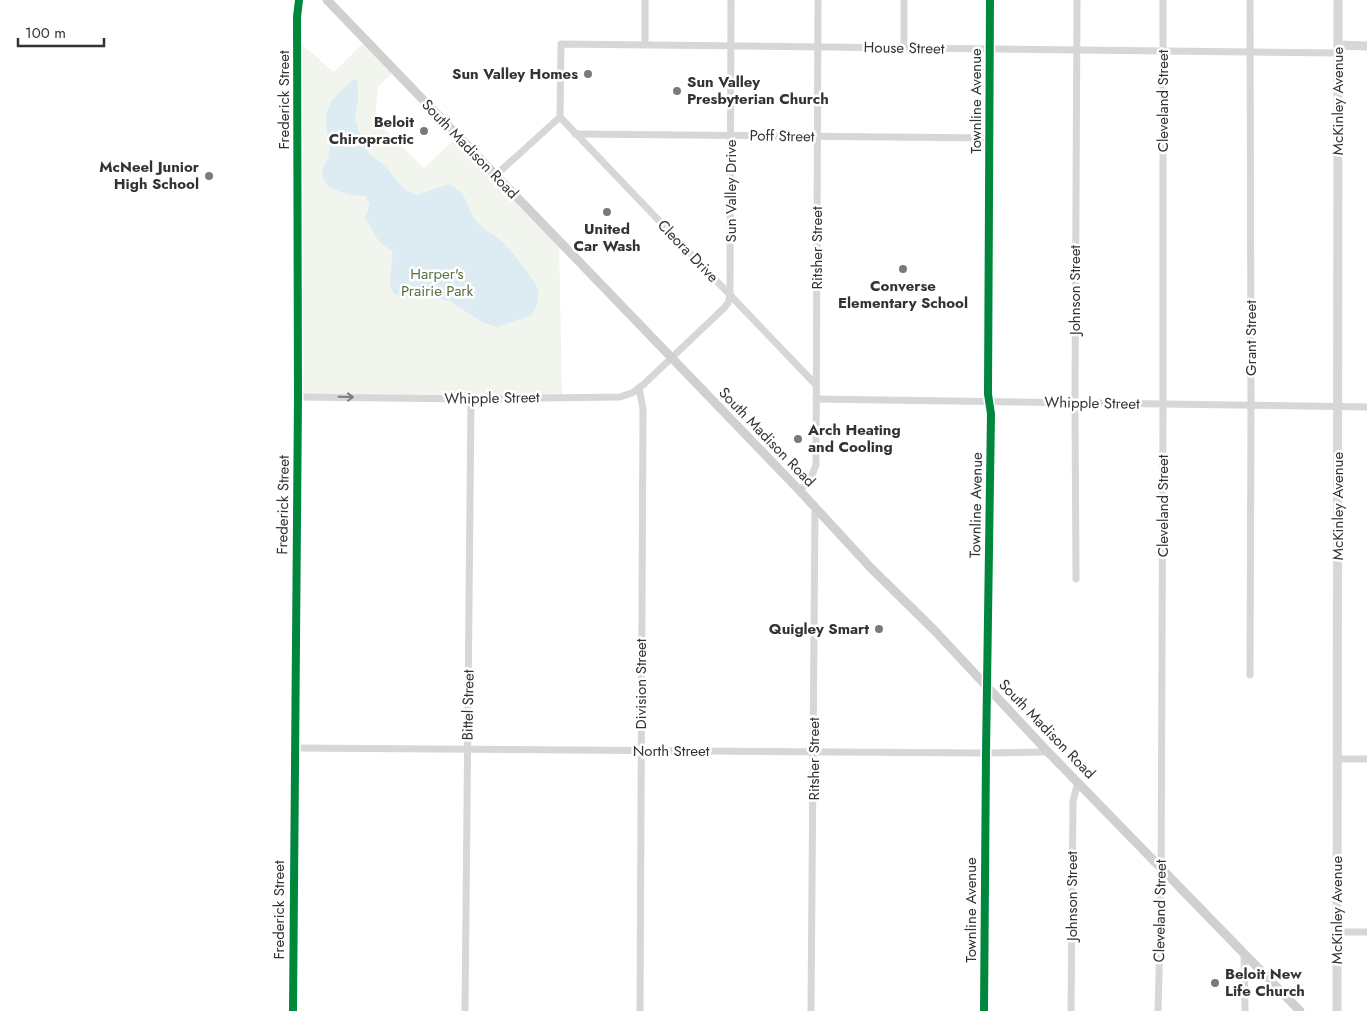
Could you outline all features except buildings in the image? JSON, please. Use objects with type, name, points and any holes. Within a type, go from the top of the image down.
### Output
[{"type":"main road","name":"South Madison Road","points":[[327,0],[800,491],[870,567],[940,636],[1048,752],[1300,1011]]},
{"type":"street","name":"Frederick Street","points":[[293,1011],[298,397],[297,17],[299,0]]},
{"type":"street","points":[[645,0],[645,44]]},
{"type":"street","name":"Sun Valley Drive","points":[[730,295],[731,0]]},
{"type":"street","name":"Ritsher Street","points":[[800,491],[812,475],[816,465],[818,0]]},
{"type":"street","points":[[904,0],[904,48]]},
{"type":"street","name":"Townline Avenue","points":[[984,1011],[991,414],[988,394],[990,0]]},
{"type":"street","name":"Johnson Street","points":[[1076,579],[1077,0]]},
{"type":"street","name":"Cleveland Street","points":[[1158,1011],[1161,867],[1163,0]]},
{"type":"street","name":"Grant Street","points":[[1250,0],[1250,675]]},
{"type":"street","name":"McKinley Avenue","points":[[1337,1011],[1338,0]]},
{"type":"street","name":"House Street","points":[[560,117],[561,44],[1250,52],[1338,49],[1367,46]]},
{"type":"street","points":[[496,175],[560,117]]},
{"type":"street","name":"Cleora Drive","points":[[560,117],[816,385]]},
{"type":"street","name":"Poff Street","points":[[575,134],[990,138]]},
{"type":"street","points":[[671,357],[724,308],[730,295]]},
{"type":"street","name":"Whipple Street","points":[[298,397],[471,399],[620,397],[632,393],[639,388],[671,357]]},
{"type":"street","name":"Division Street","points":[[639,388],[643,409],[640,1011]]},
{"type":"street","name":"Bittel Street","points":[[465,1011],[471,399]]},
{"type":"street","name":"Whipple Street","points":[[816,400],[1367,407]]},
{"type":"street","name":"Ritsher Street","points":[[812,1011],[815,508]]},
{"type":"street","name":"North Street","points":[[294,748],[1048,752]]},
{"type":"street","points":[[1338,759],[1367,759]]},
{"type":"street","name":"Johnson Street","points":[[1071,1011],[1073,800],[1078,782]]},
{"type":"street","points":[[1337,932],[1367,932]]},
{"type":"street","points":[[1244,954],[1245,1011]]},
{"type":"green space","name":"Harper's Prairie Park","points":[[297,40],[334,72],[366,40],[395,71],[378,87],[375,120],[424,168],[458,136],[559,241],[562,397],[298,397]]},
{"type":"shaded area","points":[[354,79],[358,82],[358,101],[355,117],[359,132],[369,154],[383,164],[405,190],[418,195],[448,184],[460,192],[477,222],[505,245],[522,264],[536,285],[538,297],[532,315],[497,327],[482,322],[450,301],[418,295],[406,298],[394,294],[390,278],[392,251],[379,242],[365,217],[370,204],[365,196],[352,195],[331,188],[323,178],[322,171],[329,153],[327,113],[332,101]]},
{"type":"cycle path","points":[[293,1011],[298,397],[297,17],[299,0]]},
{"type":"cycle path","points":[[984,1011],[991,414],[988,394],[990,0]]},
{"type":"place","name":"Sun Valley Homes","points":[[588,74]]},
{"type":"place","name":"Sun Valley Presbyterian Church","points":[[677,91]]},
{"type":"place","name":"Beloit Chiropractic","points":[[424,131]]},
{"type":"place","name":"McNeel Junior High School","points":[[209,176]]},
{"type":"place","name":"United Car Wash","points":[[607,212]]},
{"type":"place","name":"Converse Elementary School","points":[[903,269]]},
{"type":"place","name":"Arch Heating and Cooling","points":[[798,439]]},
{"type":"place","name":"Quigley Smart","points":[[879,629]]},
{"type":"place","name":"Beloit New Life Church","points":[[1215,983]]}]
